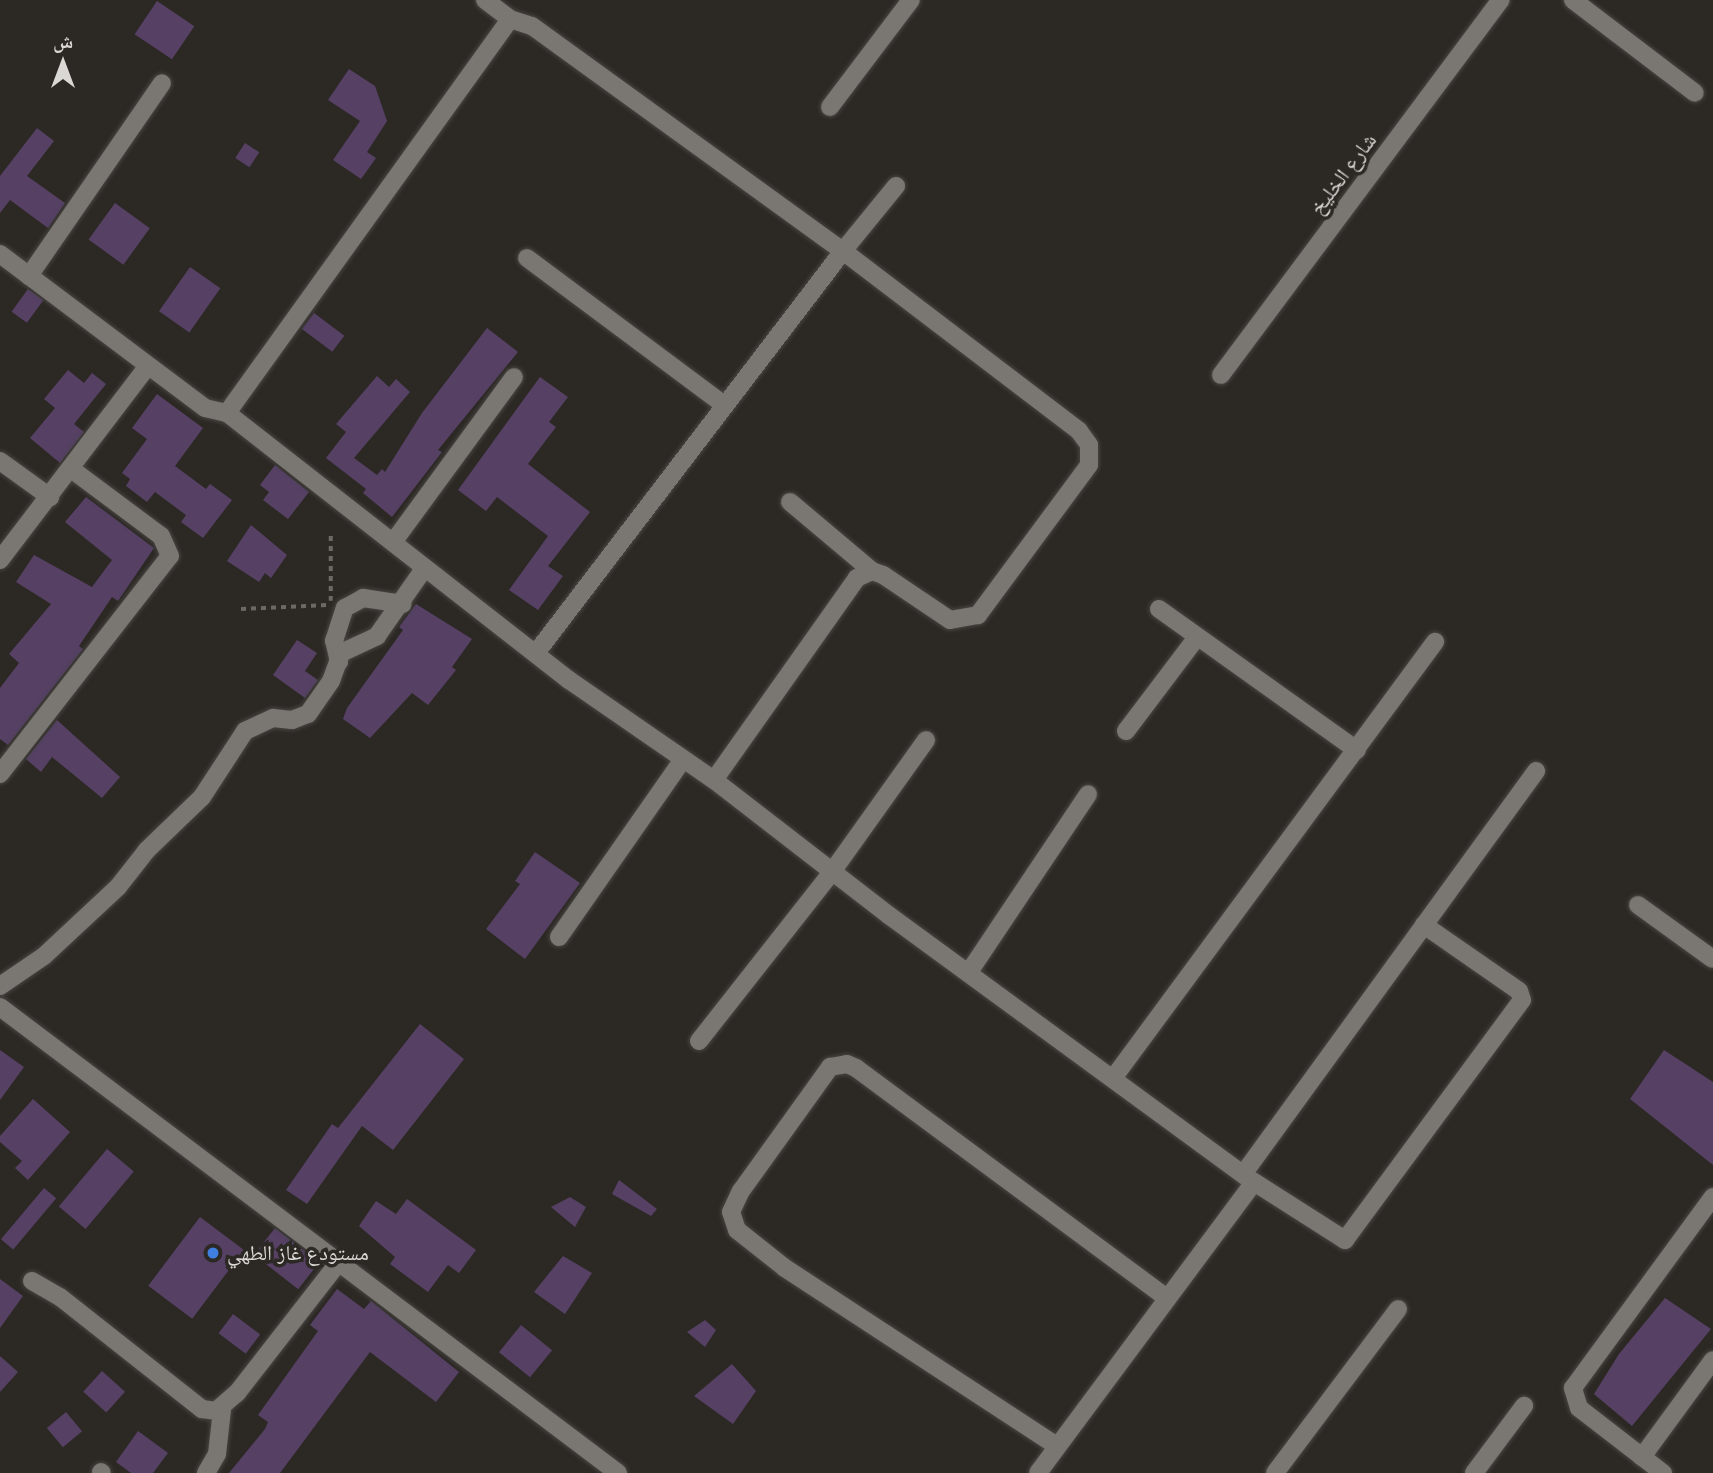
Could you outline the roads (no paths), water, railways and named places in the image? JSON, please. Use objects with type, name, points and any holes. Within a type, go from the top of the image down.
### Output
[{"type":"street","points":[[485,0],[510,19],[532,26],[843,251],[1079,431],[1091,454],[1089,465],[978,615],[950,620],[872,571],[790,502]]},
{"type":"street","points":[[830,107],[911,0]]},
{"type":"street","name":"شارع الخليخ","points":[[1221,375],[1501,0]]},
{"type":"street","points":[[1573,0],[1695,93]]},
{"type":"street","points":[[227,413],[510,19]]},
{"type":"street","points":[[29,276],[162,83]]},
{"type":"street","points":[[536,653],[724,405],[896,186]]},
{"type":"street","points":[[0,254],[205,408],[227,413],[394,541],[424,569],[536,653],[714,780],[832,872],[1249,1177],[1340,1239],[1349,1240],[1522,1000],[1519,991],[1424,925]]},
{"type":"street","points":[[527,258],[724,405]]},
{"type":"street","points":[[0,560],[148,366]]},
{"type":"street","points":[[394,541],[514,377]]},
{"type":"street","points":[[0,461],[50,497]]},
{"type":"street","points":[[0,774],[170,556],[161,536],[71,469]]},
{"type":"street","points":[[0,986],[44,956],[118,887],[147,850],[202,797],[246,731],[273,718],[292,720],[308,714],[340,662],[341,653],[350,646],[377,636],[403,604],[424,569]]},
{"type":"street","points":[[714,780],[857,578],[872,571]]},
{"type":"street","points":[[340,662],[334,641],[345,608],[363,598],[403,604]]},
{"type":"street","points":[[1159,609],[1357,750]]},
{"type":"street","points":[[1126,731],[1197,637]]},
{"type":"street","points":[[1114,1077],[1435,642]]},
{"type":"street","points":[[699,1041],[832,872],[926,740]]},
{"type":"street","points":[[559,937],[683,759]]},
{"type":"street","points":[[1038,1473],[1166,1297],[1424,925],[1536,771]]},
{"type":"street","points":[[969,972],[1088,794]]},
{"type":"street","points":[[1638,905],[1713,959]]},
{"type":"street","points":[[0,1007],[618,1473]]},
{"type":"street","points":[[1057,1446],[785,1268],[737,1230],[731,1212],[741,1191],[830,1068],[837,1064],[856,1068],[1166,1297]]},
{"type":"street","points":[[1663,1473],[1579,1408],[1573,1388],[1713,1197]]},
{"type":"street","points":[[206,1473],[218,1454],[222,1410],[340,1262]]},
{"type":"street","points":[[32,1281],[60,1297],[202,1409],[222,1410]]},
{"type":"street","points":[[1275,1473],[1398,1309]]},
{"type":"street","points":[[1642,1457],[1713,1360]]},
{"type":"street","points":[[1474,1473],[1524,1406]]},
{"type":"place","name":"مستودع غاز الطهي","points":[[213,1253]]}]
